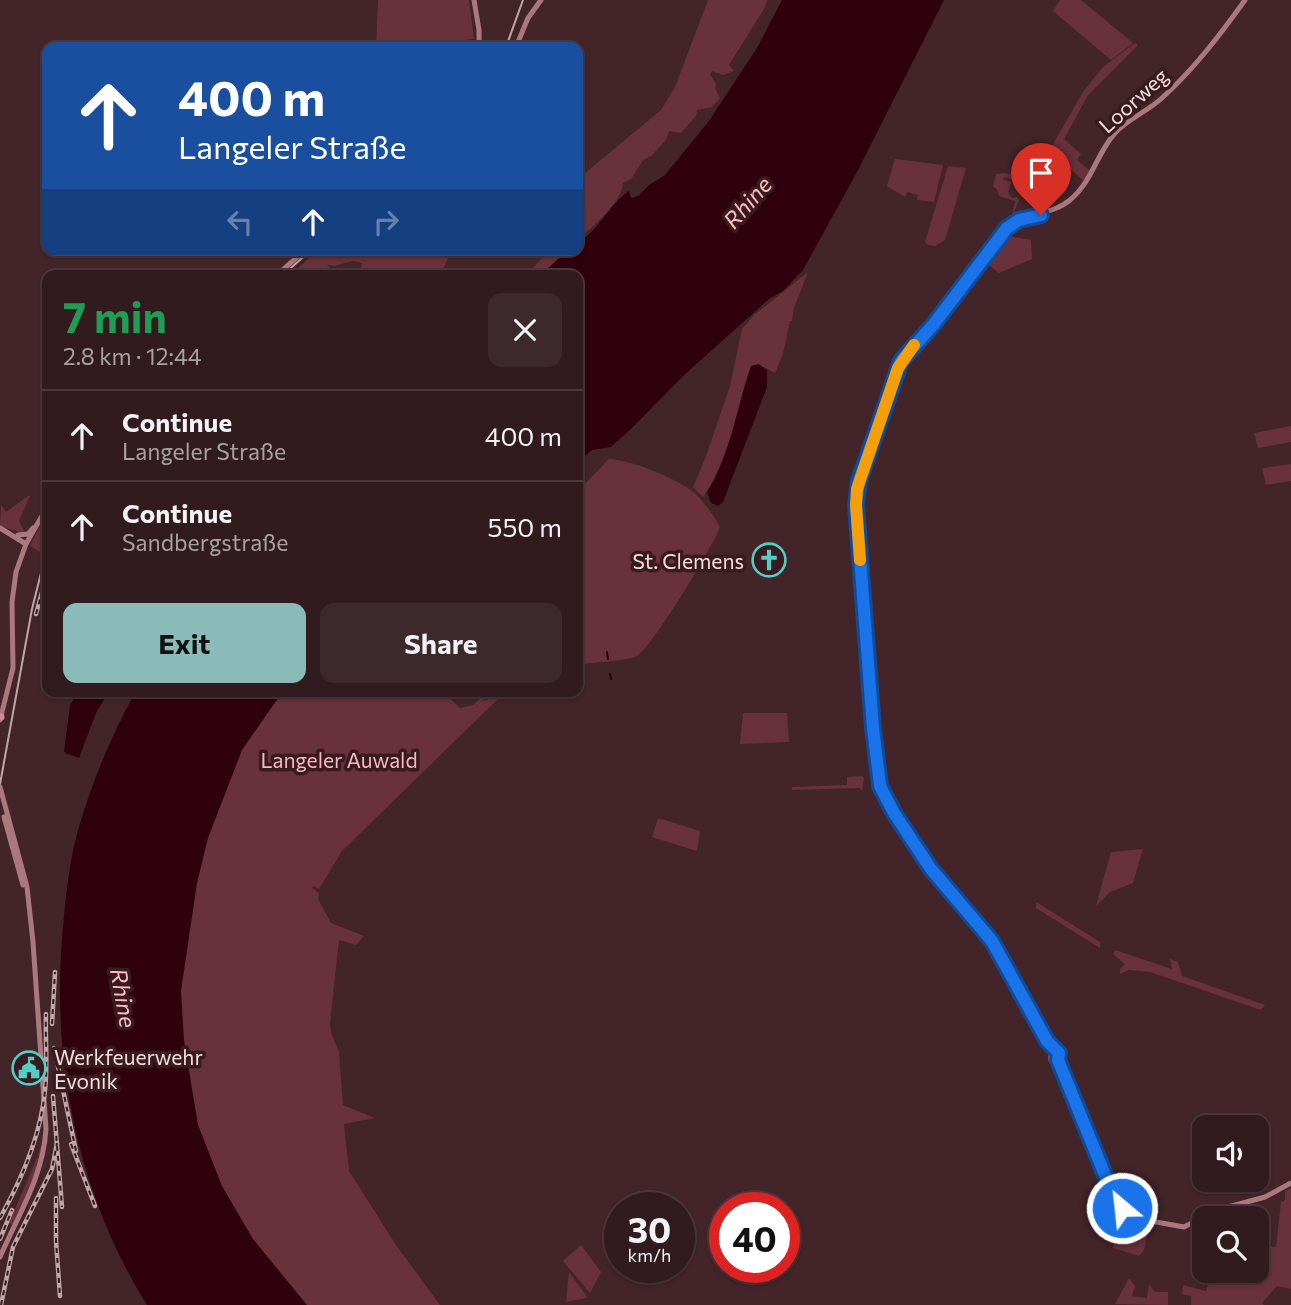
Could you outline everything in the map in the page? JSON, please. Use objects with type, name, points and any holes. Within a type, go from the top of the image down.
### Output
[{"type":"street","points":[[474,0],[478,42]]},
{"type":"street","points":[[518,42],[528,18],[541,0]]},
{"type":"street","name":"Loorweg","points":[[1245,0],[1184,76],[1161,99],[1112,136],[1089,177],[1073,198],[1050,212],[1014,223],[1002,234],[933,325],[911,348],[900,363],[857,489],[856,505],[878,781],[894,813],[939,880],[992,941],[1053,1052],[1059,1055],[1058,1060],[1107,1180],[1123,1205],[1131,1203],[1132,1211],[1148,1220],[1184,1227],[1217,1210],[1265,1196],[1291,1183]]},
{"type":"street","points":[[283,270],[298,256]]},
{"type":"street","points":[[0,718],[13,668],[13,584],[27,542],[42,516]]},
{"type":"street","points":[[18,536],[29,533],[40,520]]},
{"type":"street","points":[[2,530],[27,542]]},
{"type":"street","points":[[2,530],[27,542]]},
{"type":"street","points":[[0,787],[26,880],[45,1114],[43,1157],[33,1188],[0,1257]]},
{"type":"street","points":[[0,800],[26,891]]},
{"type":"green space","points":[[378,0],[469,0],[474,39],[453,42],[376,42]]},
{"type":"green space","points":[[708,0],[767,0],[729,65],[734,71],[723,75],[712,71],[710,74],[720,98],[712,107],[697,110],[696,116],[681,133],[669,131],[666,140],[651,156],[643,160],[631,179],[623,183],[618,199],[612,207],[583,235],[583,219],[586,216],[583,214],[583,175],[661,110],[675,87]]},
{"type":"green space","points":[[1060,0],[1081,0],[1133,43],[1111,60],[1053,11]]},
{"type":"green space","points":[[1135,43],[1138,45],[1088,95],[1064,139],[1081,154],[1077,160],[1090,171],[1084,181],[1049,151],[1083,92],[1103,67]]},
{"type":"green space","points":[[895,159],[943,165],[934,202],[917,200],[918,195],[907,192],[905,197],[887,186]]},
{"type":"green space","points":[[948,166],[966,168],[945,240],[935,246],[928,245],[925,242]]},
{"type":"green space","points":[[996,174],[1020,176],[1017,180],[1004,177],[1003,180],[1011,182],[1008,193],[1019,200],[1012,217],[1015,201],[999,196],[997,189],[993,187]]},
{"type":"green space","points":[[1006,236],[1031,240],[1032,259],[999,273],[984,261]]},
{"type":"green space","points":[[312,256],[449,256],[442,270],[361,270],[362,263],[352,261],[335,266],[327,265],[332,270],[296,270]]},
{"type":"green space","points":[[544,256],[561,256],[546,270],[531,270]]},
{"type":"green space","points":[[808,272],[794,308],[783,354],[775,373],[758,364],[752,373],[723,457],[703,497],[693,487],[730,386],[742,329],[754,315]]},
{"type":"green space","points":[[1291,426],[1291,442],[1258,448],[1254,433]]},
{"type":"green space","points":[[609,459],[628,462],[650,469],[688,488],[698,496],[720,527],[682,596],[645,649],[632,658],[583,664],[583,486]]},
{"type":"green space","points":[[1291,464],[1291,481],[1266,485],[1262,468]]},
{"type":"green space","points":[[28,496],[19,521],[23,533],[0,526],[1,505],[6,512]]},
{"type":"green space","points":[[42,522],[42,553],[30,546]]},
{"type":"green space","name":"Langeler Auwald","points":[[245,697],[448,697],[460,708],[473,705],[482,697],[486,697],[482,701],[500,697],[342,851],[319,889],[313,886],[312,888],[319,893],[318,899],[331,923],[364,936],[356,945],[339,940],[330,1023],[339,1052],[343,1105],[375,1118],[344,1124],[349,1171],[396,1245],[440,1305],[226,1305],[147,1153],[220,728]]},
{"type":"green space","points":[[743,713],[787,713],[789,742],[740,744]]},
{"type":"green space","points":[[862,776],[862,791],[860,788],[792,790],[792,787],[847,785],[847,777]]},
{"type":"green space","points":[[658,818],[700,831],[697,851],[652,837]]},
{"type":"green space","points":[[1143,849],[1133,883],[1110,892],[1096,906],[1111,852]]},
{"type":"green space","points":[[1036,902],[1100,942],[1100,948],[1036,908]]},
{"type":"green space","points":[[1115,950],[1172,969],[1170,959],[1178,962],[1182,976],[1265,1005],[1261,1010],[1150,972],[1129,970],[1120,974],[1120,969],[1125,964],[1113,954]]},
{"type":"green space","points":[[39,1158],[30,1186],[12,1225],[9,1223]]},
{"type":"green space","points":[[1291,1188],[1291,1289],[1277,1286],[1262,1303],[1264,1305],[1191,1305],[1191,1296],[1182,1294],[1183,1285],[1206,1291],[1209,1283],[1269,1283],[1269,1246],[1276,1247],[1281,1202],[1285,1200],[1285,1191]]},
{"type":"green space","points":[[1122,1220],[1149,1226],[1144,1250],[1139,1256],[1113,1248]]},
{"type":"green space","points":[[581,1245],[601,1272],[590,1293],[563,1261]]},
{"type":"green space","points":[[569,1272],[586,1295],[587,1298],[566,1302]]},
{"type":"green space","points":[[1129,1278],[1135,1286],[1132,1296],[1147,1298],[1149,1284],[1155,1292],[1168,1292],[1168,1305],[1115,1304]]},
{"type":"water","name":"Rhine","points":[[782,0],[944,0],[857,172],[803,270],[783,291],[770,298],[683,376],[611,447],[592,450],[583,460],[583,270],[546,270],[562,256],[583,256],[583,239],[615,203],[629,191],[631,198],[638,196],[665,175],[709,121],[757,48]]},
{"type":"water","points":[[758,364],[767,370],[767,387],[723,502],[718,506],[711,503],[707,492],[722,463],[751,366]]},
{"type":"water","points":[[75,697],[105,697],[96,713],[79,758],[64,751],[70,706]]},
{"type":"water","name":"Rhine","points":[[133,697],[279,697],[242,750],[208,838],[197,883],[181,991],[184,1040],[198,1125],[222,1186],[253,1239],[307,1305],[147,1305],[123,1263],[88,1175],[75,1129],[67,1082],[60,987],[62,939],[67,886],[77,834],[102,761]]},
{"type":"waterway","points":[[607,652],[608,659]]},
{"type":"waterway","points":[[610,674],[611,679]]},
{"type":"tram line","points":[[508,42],[523,0]]},
{"type":"tram line","points":[[289,270],[304,256]]},
{"type":"tram line","points":[[0,784],[32,609],[42,569]]},
{"type":"railway","points":[[36,614],[42,592]]},
{"type":"railway","points":[[52,1024],[55,972]]},
{"type":"railway","points":[[0,1218],[23,1172],[43,1107],[46,1081],[46,1014]]},
{"type":"railway","points":[[54,1048],[76,1151]]},
{"type":"railway","points":[[53,1096],[62,1207]]},
{"type":"railway","points":[[1,1305],[13,1247],[52,1169],[57,1143]]},
{"type":"railway","points":[[71,1144],[95,1206]]},
{"type":"railway","points":[[56,1198],[60,1296]]},
{"type":"railway","points":[[0,1239],[12,1210]]},
{"type":"slow traffic","points":[[860,560],[857,489],[898,368],[914,345]]},
{"type":"place","name":"St. Clemens","points":[[769,560]]},
{"type":"place","name":"Werkfeuerwehr Evonik","points":[[29,1068]]},
{"type":"route","points":[[1041,215],[1019,220],[1007,228],[933,325],[905,355],[895,375],[859,481],[856,505],[876,766],[878,781],[887,802],[931,869],[992,941],[1047,1041],[1059,1053],[1058,1060],[1093,1147],[1107,1180],[1123,1205],[1122,1208]]}]
